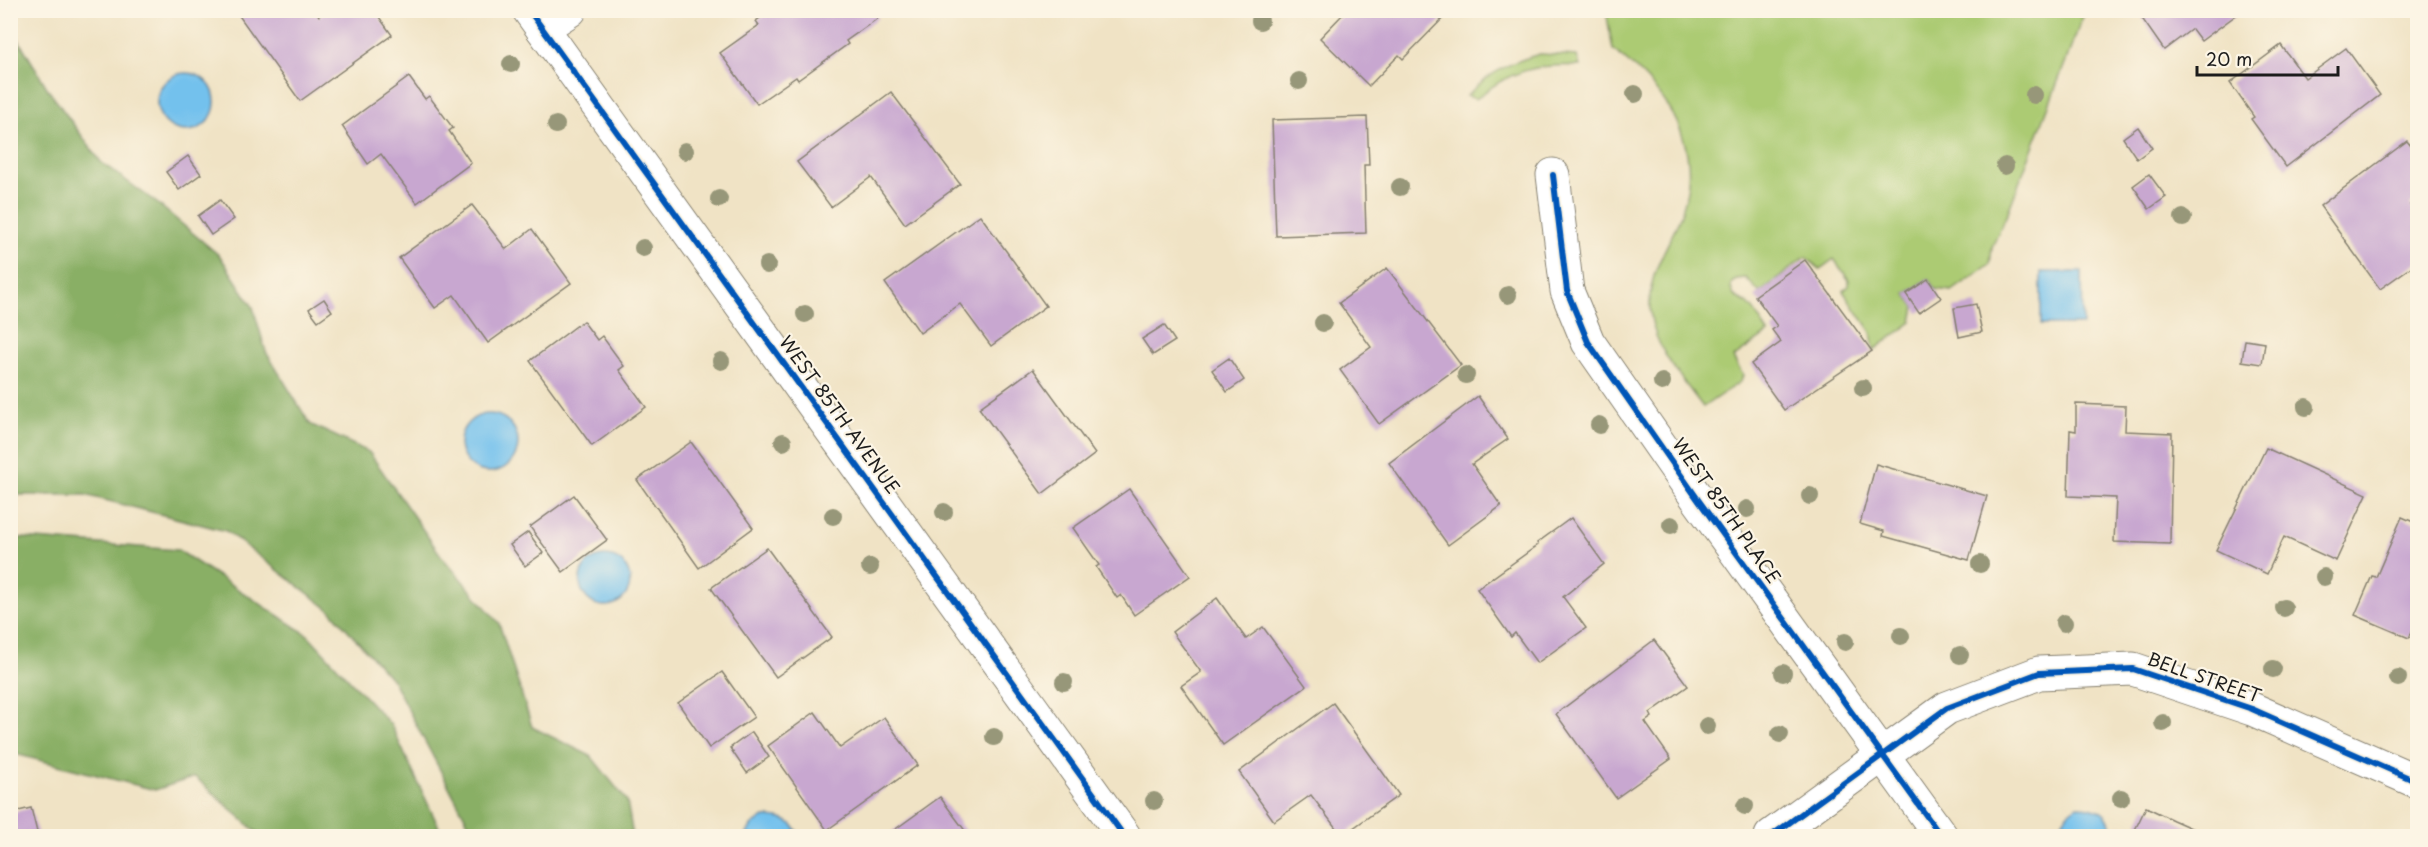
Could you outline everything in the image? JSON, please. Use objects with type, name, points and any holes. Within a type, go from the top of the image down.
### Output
[{"type":"street","points":[[536,19],[570,10]]},
{"type":"street","name":"WEST 85TH AVENUE","points":[[536,19],[1124,837]]},
{"type":"street","name":"WEST 85TH PLACE","points":[[1553,175],[1567,291],[1588,342],[1881,756],[1941,837]]},
{"type":"street","name":"BELL STREET","points":[[1771,837],[1947,708],[2039,673],[2133,669],[2252,709],[2418,782]]},
{"type":"green space","points":[[1606,11],[2085,11],[2008,212],[1992,247],[1990,264],[1952,291],[1935,289],[1928,279],[1906,294],[1915,307],[1912,322],[1874,350],[1871,332],[1843,291],[1849,286],[1849,280],[1834,259],[1820,269],[1805,257],[1760,293],[1746,278],[1736,279],[1731,284],[1732,293],[1751,307],[1768,333],[1733,358],[1743,375],[1741,381],[1703,407],[1665,354],[1654,330],[1650,304],[1650,292],[1656,270],[1676,227],[1685,200],[1689,174],[1686,150],[1679,128],[1668,106],[1653,86],[1613,50]]},
{"type":"green space","points":[[11,27],[49,91],[101,162],[157,203],[220,256],[253,307],[266,352],[310,424],[369,452],[442,557],[499,623],[532,727],[591,756],[627,801],[633,836],[475,836],[393,681],[330,610],[226,531],[85,495],[11,495]]},
{"type":"green space","points":[[1540,54],[1577,56],[1580,66],[1551,66],[1525,71],[1512,75],[1476,99],[1467,96],[1500,69]]},
{"type":"green space","points":[[10,537],[178,550],[308,635],[391,725],[443,836],[261,836],[195,777],[155,790],[11,753]]},
{"type":"water","points":[[180,73],[192,73],[207,81],[215,96],[215,108],[207,123],[192,131],[180,131],[165,123],[157,108],[157,96],[165,81]]},
{"type":"water","points":[[2041,272],[2082,272],[2083,325],[2041,325]]},
{"type":"water","points":[[489,414],[505,419],[513,427],[518,443],[513,459],[505,467],[489,472],[473,467],[465,459],[460,443],[465,427],[473,419]]},
{"type":"water","points":[[600,556],[610,556],[623,563],[630,576],[630,586],[623,599],[610,606],[600,606],[591,602],[584,595],[580,586],[580,576],[584,567],[591,560]]},
{"type":"water","points":[[2078,806],[2092,808],[2103,813],[2110,822],[2111,836],[2061,836],[2064,818]]},
{"type":"water","points":[[764,817],[786,820],[794,826],[800,836],[746,836],[751,826]]},
{"type":"building","points":[[235,10],[315,10],[319,16],[326,10],[374,10],[392,35],[300,101]]},
{"type":"building","points":[[771,10],[873,10],[878,18],[846,41],[848,44],[798,80],[796,77],[757,104],[720,53],[759,25],[756,21]]},
{"type":"building","points":[[1347,10],[1451,10],[1403,59],[1399,55],[1369,86],[1320,38]]},
{"type":"building","points":[[2150,10],[2243,10],[2201,41],[2192,29],[2164,50],[2141,17]]},
{"type":"building","points":[[2281,45],[2305,78],[2346,48],[2380,95],[2286,167],[2251,119],[2254,117],[2230,83]]},
{"type":"building","points":[[409,77],[425,99],[429,96],[453,128],[449,131],[471,163],[417,203],[381,154],[368,164],[342,126]]},
{"type":"building","points":[[891,92],[960,184],[905,224],[871,177],[831,207],[797,162]]},
{"type":"building","points":[[1367,117],[1369,165],[1364,165],[1366,233],[1276,236],[1272,120]]},
{"type":"building","points":[[2138,127],[2152,148],[2137,159],[2123,138]]},
{"type":"building","points":[[2407,141],[2418,155],[2418,199],[2410,205],[2418,215],[2418,262],[2380,289],[2320,206]]},
{"type":"building","points":[[188,156],[201,174],[179,190],[166,172]]},
{"type":"building","points":[[2149,174],[2166,197],[2149,209],[2133,186]]},
{"type":"building","points":[[220,200],[234,219],[211,235],[198,216]]},
{"type":"building","points":[[472,205],[506,249],[532,229],[571,283],[488,343],[454,295],[435,308],[399,258]]},
{"type":"building","points":[[980,215],[1046,306],[991,346],[960,304],[920,333],[885,283]]},
{"type":"building","points":[[1805,260],[1872,351],[1784,410],[1751,364],[1781,342],[1772,330],[1777,326],[1755,296]]},
{"type":"building","points":[[1387,268],[1461,365],[1379,424],[1340,370],[1371,347],[1339,303]]},
{"type":"building","points":[[1928,279],[1941,298],[1919,313],[1906,294]]},
{"type":"building","points":[[324,299],[332,311],[318,321],[309,309]]},
{"type":"building","points":[[1976,304],[1982,332],[1959,337],[1954,308]]},
{"type":"building","points":[[583,321],[597,340],[602,336],[624,366],[619,370],[646,407],[592,446],[530,361]]},
{"type":"building","points":[[1164,325],[1175,341],[1153,355],[1142,339]]},
{"type":"building","points":[[2245,340],[2265,343],[2262,364],[2242,361]]},
{"type":"building","points":[[1229,358],[1244,380],[1227,392],[1212,370]]},
{"type":"building","points":[[1033,369],[1095,454],[1042,494],[979,408]]},
{"type":"building","points":[[1478,396],[1508,439],[1472,464],[1501,506],[1448,545],[1389,463]]},
{"type":"building","points":[[2076,404],[2126,406],[2125,431],[2172,433],[2170,544],[2114,542],[2116,498],[2068,496],[2070,430],[2076,431]]},
{"type":"building","points":[[691,442],[753,528],[699,568],[637,480]]},
{"type":"building","points":[[2266,448],[2367,494],[2336,561],[2284,537],[2267,574],[2216,550]]},
{"type":"building","points":[[1876,464],[1987,496],[1969,560],[1883,536],[1884,531],[1860,524]]},
{"type":"building","points":[[1129,489],[1190,576],[1134,615],[1121,595],[1117,598],[1096,567],[1099,565],[1073,528]]},
{"type":"building","points":[[574,495],[607,540],[563,572],[530,527]]},
{"type":"building","points":[[2402,517],[2418,524],[2418,618],[2409,638],[2355,615],[2372,576],[2376,577]]},
{"type":"building","points":[[1571,518],[1604,564],[1563,597],[1586,628],[1537,663],[1515,633],[1511,637],[1477,589]]},
{"type":"building","points":[[528,532],[543,553],[525,566],[510,545]]},
{"type":"building","points":[[767,548],[832,637],[776,677],[711,588]]},
{"type":"building","points":[[1217,598],[1246,639],[1263,627],[1306,686],[1223,745],[1181,686],[1201,672],[1172,632]]},
{"type":"building","points":[[1654,640],[1688,686],[1650,713],[1652,717],[1645,722],[1671,759],[1616,798],[1556,714]]},
{"type":"building","points":[[722,672],[754,717],[709,748],[678,703]]},
{"type":"building","points":[[1333,703],[1399,795],[1342,836],[1311,795],[1274,821],[1239,772]]},
{"type":"building","points":[[815,712],[840,748],[884,717],[918,765],[827,830],[768,746]]},
{"type":"building","points":[[752,732],[769,757],[747,773],[730,748]]},
{"type":"building","points":[[940,797],[969,836],[886,836]]},
{"type":"building","points":[[2146,807],[2173,820],[2209,836],[2132,836]]},
{"type":"building","points":[[31,808],[38,836],[10,836],[10,813]]},
{"type":"cycle path","points":[[529,10],[1124,836]]},
{"type":"cycle path","points":[[1553,175],[1567,291],[1588,342],[1699,501],[1941,836]]},
{"type":"cycle path","points":[[1771,836],[1947,708],[2039,673],[2133,669],[2252,709],[2418,782]]}]
